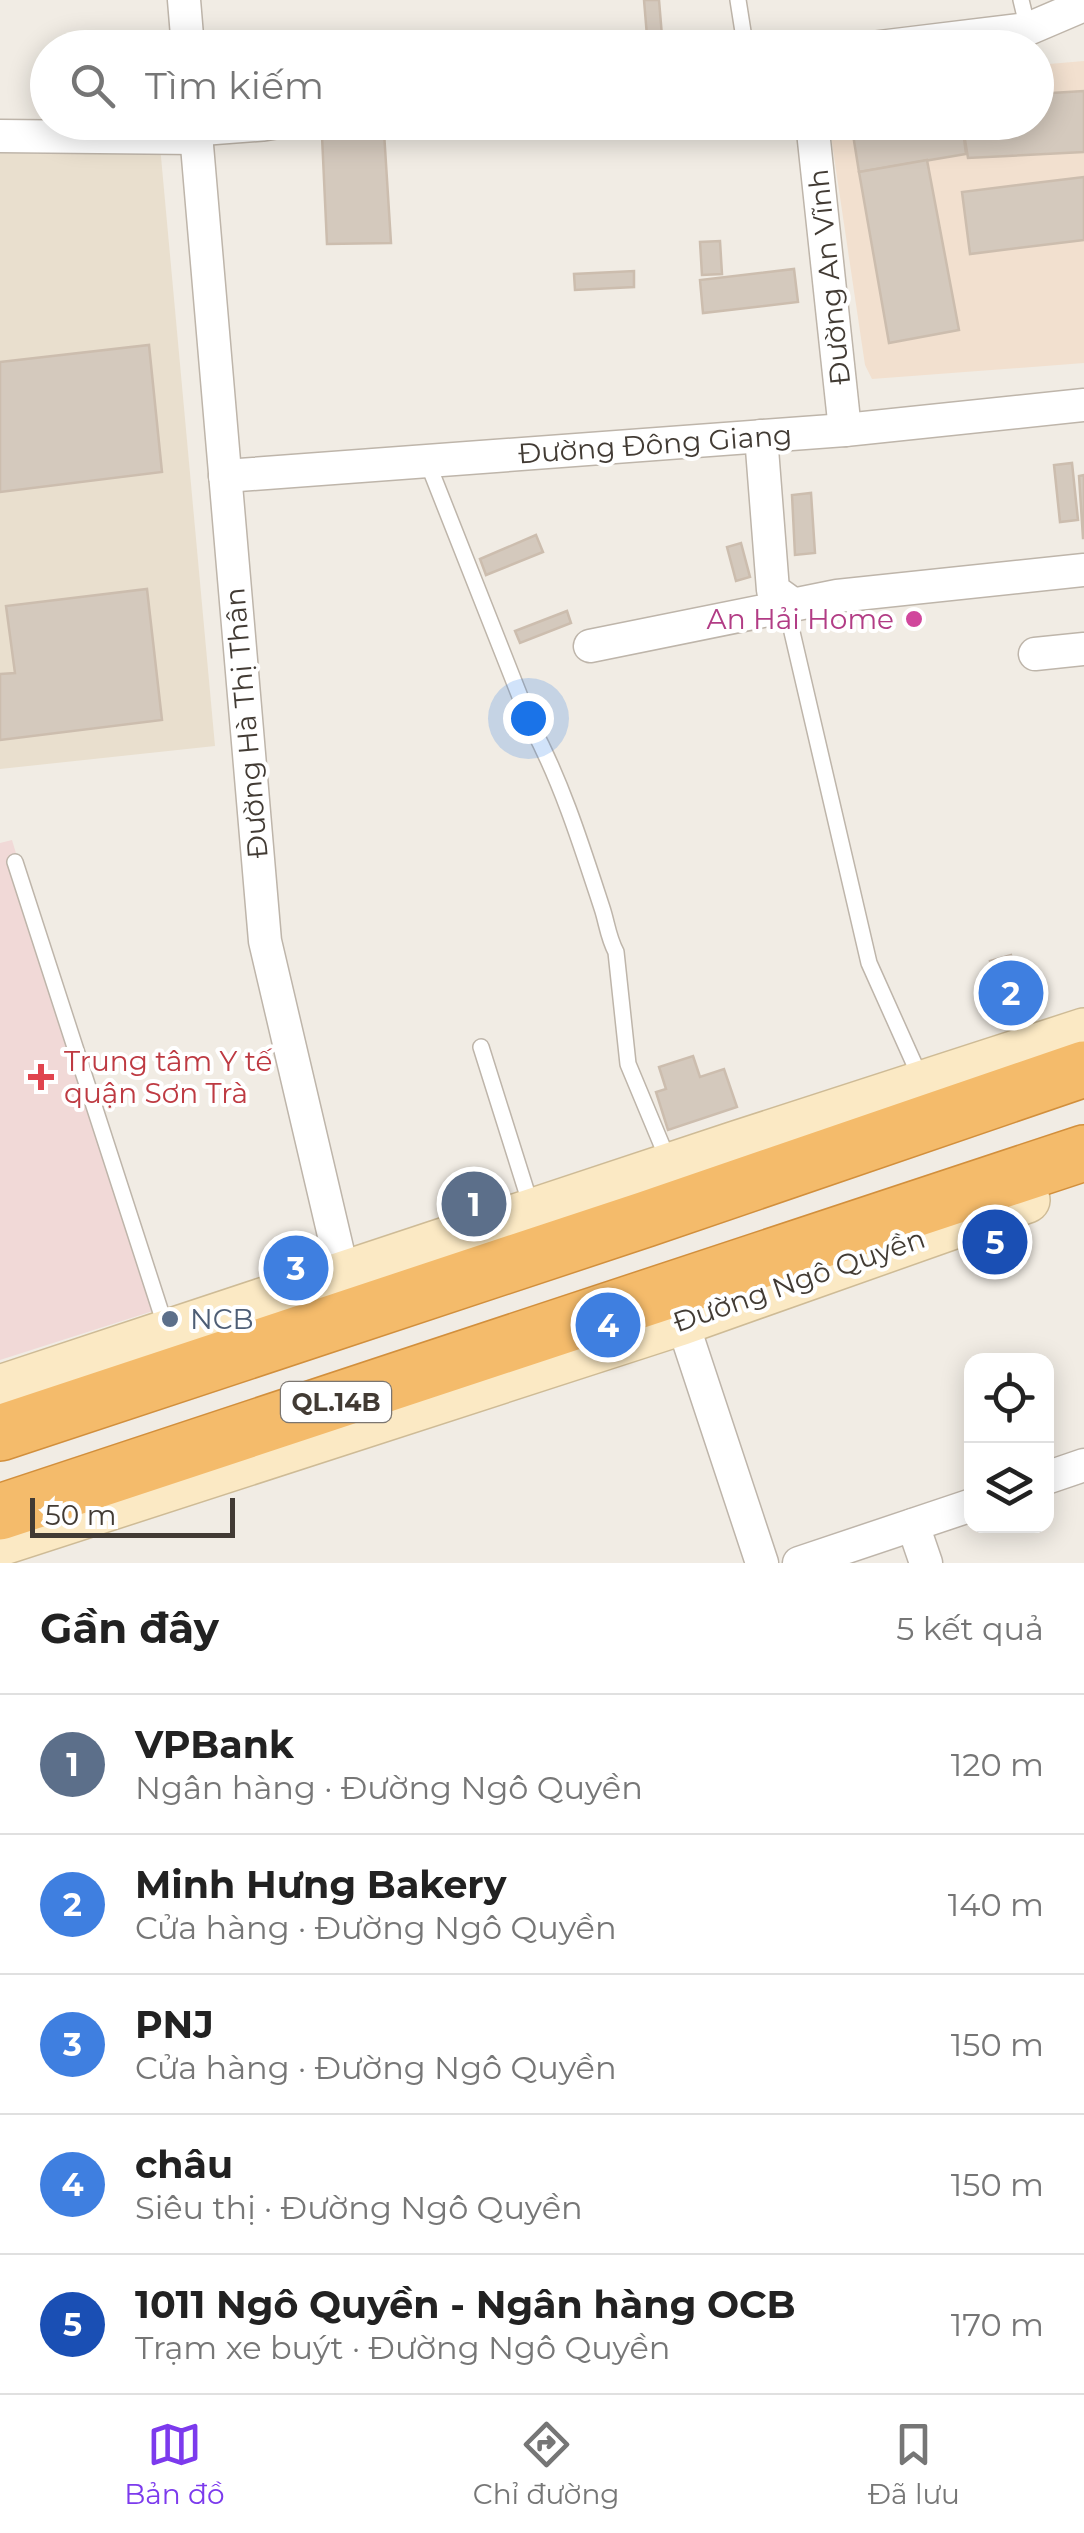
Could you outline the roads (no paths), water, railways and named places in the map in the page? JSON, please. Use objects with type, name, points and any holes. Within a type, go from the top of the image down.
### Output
[{"type":"highway","name":"QL.14B","points":[[0,1433],[348,1295],[678,1185],[1084,1069]]},
{"type":"highway","points":[[676,1306],[1084,1154]]},
{"type":"highway","name":"Đường Ngô Quyền","points":[[0,1512],[676,1306]]},
{"type":"street","points":[[184,0],[186,30]]},
{"type":"street","points":[[952,30],[1084,5]]},
{"type":"street","points":[[0,136],[30,135]]},
{"type":"street","name":"Đường Hà Thị Thân","points":[[197,140],[265,941],[348,1295]]},
{"type":"street","name":"Đường An Vĩnh","points":[[814,140],[844,430]]},
{"type":"street","name":"Đường Đông Giang","points":[[226,476],[844,430],[1084,405]]},
{"type":"street","points":[[761,436],[773,590],[790,603]]},
{"type":"street","points":[[590,646],[790,603],[1084,570]]},
{"type":"street","points":[[1036,654],[1084,649]]},
{"type":"street","points":[[0,1388],[168,1332],[348,1295],[533,1212],[678,1185],[816,1115],[1084,1031]]},
{"type":"street","name":"Đường Ngô Quyền","points":[[0,1544],[676,1306],[1084,1180]]},
{"type":"street","points":[[676,1306],[762,1563]]},
{"type":"street","points":[[1054,1475],[1084,1465]]},
{"type":"street","points":[[799,1563],[964,1507]]},
{"type":"street","points":[[913,1525],[926,1563]]},
{"type":"lane","points":[[738,0],[743,30]]},
{"type":"lane","points":[[427,461],[532,727],[548,755],[602,910],[608,938],[616,952],[628,1064],[678,1185]]},
{"type":"lane","points":[[790,603],[792,632],[869,963],[924,1083]]},
{"type":"lane","points":[[16,862],[168,1332]]},
{"type":"lane","points":[[481,1047],[533,1212]]},
{"type":"place","name":"An Hải Home","points":[[914,619]]},
{"type":"place","name":"Minh Hưng Bakery","points":[[1011,993]]},
{"type":"place","name":"Trung tâm Y tế quận Sơn Trà","points":[[41,1077]]},
{"type":"place","name":"VPBank","points":[[474,1204]]},
{"type":"place","name":"1011 Ngô Quyền - Ngân hàng OCB","points":[[995,1242]]},
{"type":"place","name":"PNJ","points":[[296,1268]]},
{"type":"place","name":"NCB","points":[[170,1319]]},
{"type":"place","name":"châu","points":[[608,1325]]}]
